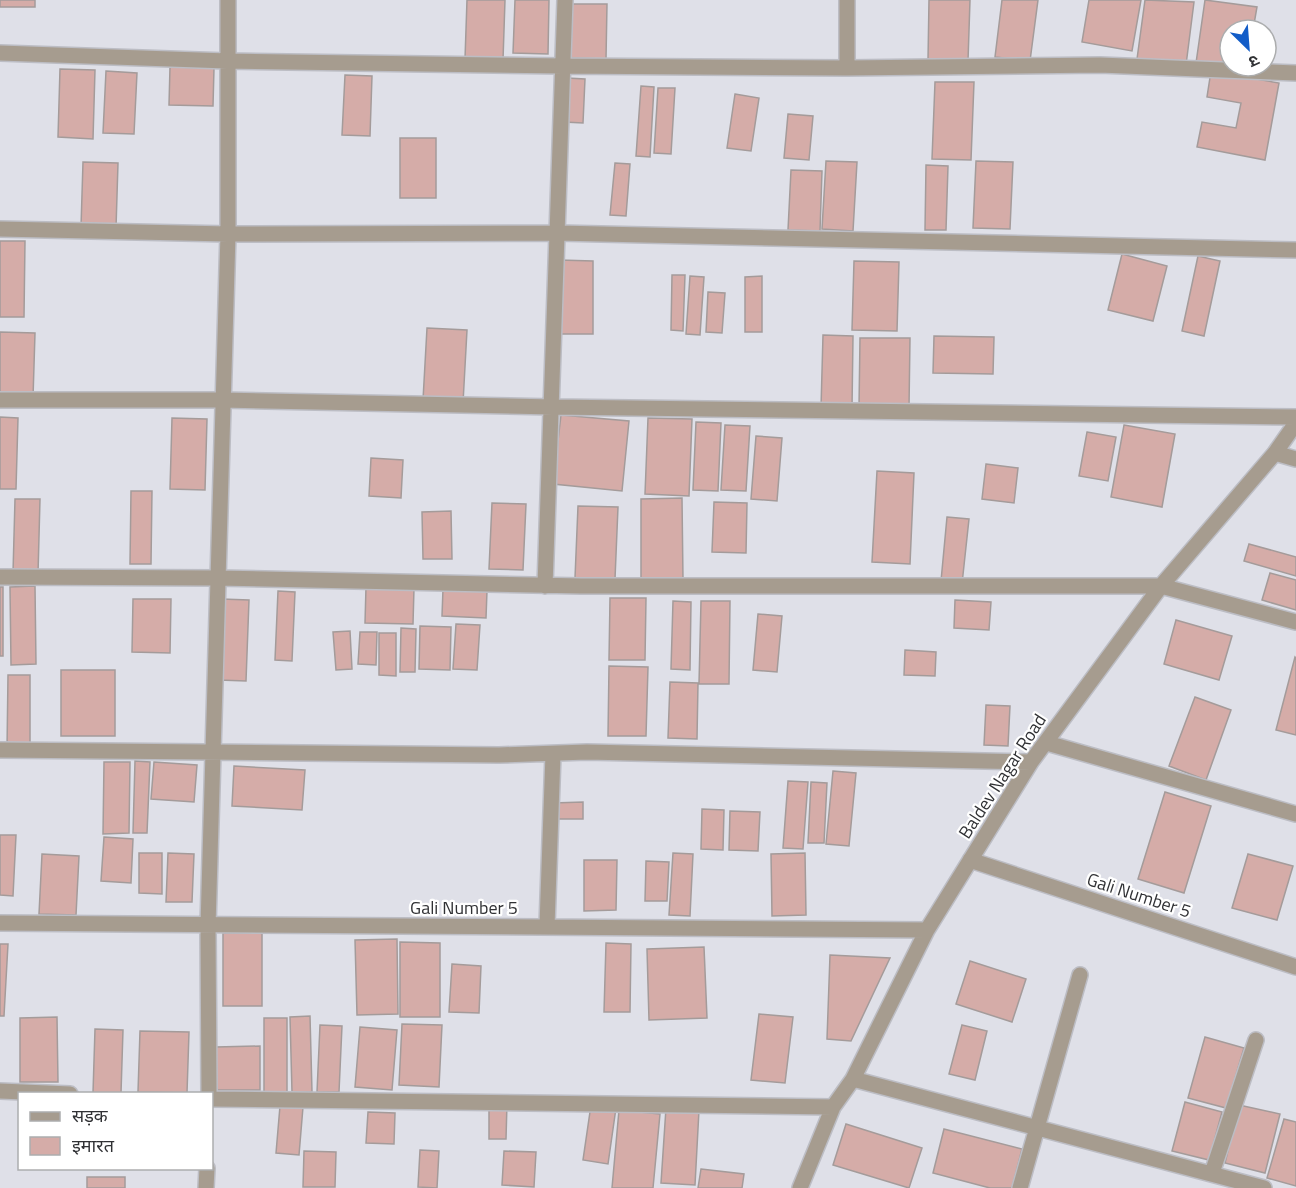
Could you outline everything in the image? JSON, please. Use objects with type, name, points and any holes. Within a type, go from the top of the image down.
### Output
[{"type":"street","points":[[209,1092],[208,926],[228,234],[228,0]]},
{"type":"street","points":[[545,586],[553,407],[565,0]]},
{"type":"street","points":[[847,0],[847,68]]},
{"type":"street","points":[[0,53],[227,61],[563,66],[847,68],[1100,64],[1296,73]]},
{"type":"street","points":[[0,229],[228,234],[558,233],[1296,250]]},
{"type":"street","points":[[0,400],[222,399],[553,407],[1296,417]]},
{"type":"street","name":"Baldev Nagar Road","points":[[800,1188],[833,1107],[853,1079],[927,930],[1031,762],[1047,744],[1087,684],[1161,586],[1275,453],[1296,423]]},
{"type":"street","points":[[1275,453],[1296,459]]},
{"type":"street","points":[[0,577],[218,578],[545,586],[1161,586],[1296,622]]},
{"type":"street","points":[[1047,744],[1296,813]]},
{"type":"street","points":[[0,750],[552,754],[587,752],[1031,762]]},
{"type":"street","points":[[547,926],[552,754]]},
{"type":"street","name":"Gali Number 5","points":[[970,860],[1296,967]]},
{"type":"street","name":"Gali Number 5","points":[[0,923],[927,930]]},
{"type":"street","points":[[1020,1188],[1080,975]]},
{"type":"street","points":[[1212,1173],[1256,1040]]},
{"type":"street","points":[[853,1079],[1264,1188]]},
{"type":"street","points":[[0,1091],[23,1092]]},
{"type":"street","points":[[213,1099],[833,1107]]},
{"type":"street","points":[[207,1170],[207,1188]]},
{"type":"building","points":[[0,0],[35,0],[35,7],[0,7]]},
{"type":"building","points":[[467,0],[505,0],[503,60],[465,59]]},
{"type":"building","points":[[515,0],[549,0],[548,54],[513,53]]},
{"type":"building","points":[[929,0],[970,0],[968,61],[928,60]]},
{"type":"building","points":[[1002,0],[1038,0],[1030,61],[995,57]]},
{"type":"building","points":[[1089,0],[1141,0],[1132,51],[1082,42]]},
{"type":"building","points":[[1145,0],[1194,2],[1186,65],[1137,59]]},
{"type":"building","points":[[1205,0],[1257,7],[1255,18],[1218,18],[1218,65],[1196,63]]},
{"type":"building","points":[[568,4],[607,4],[606,59],[567,58]]},
{"type":"building","points":[[170,67],[214,68],[213,106],[169,105]]},
{"type":"building","points":[[60,69],[95,70],[93,139],[58,137]]},
{"type":"building","points":[[106,71],[137,73],[134,134],[103,133]]},
{"type":"building","points":[[1211,71],[1218,72],[1218,78],[1251,78],[1279,83],[1265,160],[1197,147],[1202,122],[1236,128],[1241,103],[1207,97]]},
{"type":"building","points":[[345,75],[372,76],[370,136],[342,135]]},
{"type":"building","points":[[567,78],[585,79],[583,123],[564,122]]},
{"type":"building","points":[[935,82],[974,82],[971,160],[932,159]]},
{"type":"building","points":[[641,86],[654,87],[650,157],[636,156]]},
{"type":"building","points":[[658,88],[675,88],[671,154],[654,153]]},
{"type":"building","points":[[735,94],[759,98],[751,151],[727,148]]},
{"type":"building","points":[[788,114],[813,116],[809,160],[784,158]]},
{"type":"building","points":[[400,138],[436,138],[436,198],[400,198]]},
{"type":"building","points":[[826,161],[857,162],[853,231],[822,229]]},
{"type":"building","points":[[976,161],[1013,162],[1010,229],[973,228]]},
{"type":"building","points":[[83,162],[118,163],[116,228],[81,227]]},
{"type":"building","points":[[615,163],[630,164],[626,216],[610,215]]},
{"type":"building","points":[[926,165],[948,166],[946,230],[925,230]]},
{"type":"building","points":[[791,170],[822,171],[820,231],[788,230]]},
{"type":"building","points":[[0,241],[25,241],[24,317],[0,317]]},
{"type":"building","points":[[1122,254],[1167,266],[1153,321],[1108,310]]},
{"type":"building","points":[[1198,256],[1220,261],[1204,336],[1182,331]]},
{"type":"building","points":[[559,260],[593,261],[593,334],[558,334]]},
{"type":"building","points":[[854,261],[899,262],[897,331],[852,330]]},
{"type":"building","points":[[672,275],[685,275],[683,331],[671,330]]},
{"type":"building","points":[[690,276],[704,277],[700,335],[686,334]]},
{"type":"building","points":[[762,276],[762,332],[745,332],[745,277]]},
{"type":"building","points":[[708,292],[725,293],[722,333],[706,332]]},
{"type":"building","points":[[427,328],[467,330],[463,403],[423,400]]},
{"type":"building","points":[[0,332],[35,333],[33,398],[0,397]]},
{"type":"building","points":[[823,335],[853,336],[852,409],[821,408]]},
{"type":"building","points":[[934,336],[994,337],[993,374],[933,373]]},
{"type":"building","points":[[860,338],[910,338],[909,408],[859,408]]},
{"type":"building","points":[[561,415],[629,421],[622,491],[553,484]]},
{"type":"building","points":[[0,417],[18,418],[16,489],[0,489]]},
{"type":"building","points":[[172,418],[207,419],[205,490],[170,489]]},
{"type":"building","points":[[648,418],[692,419],[689,496],[645,494]]},
{"type":"building","points":[[696,422],[721,423],[718,491],[693,490]]},
{"type":"building","points":[[725,425],[750,426],[746,491],[721,490]]},
{"type":"building","points":[[1124,425],[1175,434],[1162,507],[1111,497]]},
{"type":"building","points":[[1087,432],[1116,437],[1108,481],[1079,476]]},
{"type":"building","points":[[756,436],[782,438],[777,501],[751,499]]},
{"type":"building","points":[[371,458],[403,460],[401,498],[369,496]]},
{"type":"building","points":[[986,464],[1018,468],[1014,503],[982,499]]},
{"type":"building","points":[[877,471],[914,473],[910,564],[872,562]]},
{"type":"building","points":[[131,491],[152,491],[151,564],[130,564]]},
{"type":"building","points":[[682,498],[683,579],[641,580],[641,499]]},
{"type":"building","points":[[15,499],[40,499],[38,574],[13,573]]},
{"type":"building","points":[[714,502],[747,503],[746,553],[712,552]]},
{"type":"building","points":[[492,503],[526,504],[523,570],[489,569]]},
{"type":"building","points":[[578,506],[618,507],[615,579],[575,578]]},
{"type":"building","points":[[451,511],[452,559],[423,559],[422,512]]},
{"type":"building","points":[[947,517],[969,519],[962,584],[941,581]]},
{"type":"building","points":[[1249,544],[1296,557],[1296,576],[1244,561]]},
{"type":"building","points":[[1270,573],[1296,580],[1296,610],[1262,600]]},
{"type":"building","points":[[35,586],[36,664],[11,665],[10,587]]},
{"type":"building","points":[[0,587],[3,587],[3,656],[0,656]]},
{"type":"building","points":[[366,587],[414,588],[413,624],[365,623]]},
{"type":"building","points":[[443,589],[487,591],[486,618],[442,616]]},
{"type":"building","points":[[278,591],[295,592],[292,661],[275,660]]},
{"type":"building","points":[[610,598],[646,598],[645,660],[609,660]]},
{"type":"building","points":[[133,599],[171,599],[170,653],[132,652]]},
{"type":"building","points":[[221,599],[249,600],[246,681],[219,680]]},
{"type":"building","points":[[955,600],[991,602],[989,630],[954,628]]},
{"type":"building","points":[[673,601],[691,602],[690,670],[671,669]]},
{"type":"building","points":[[701,601],[730,601],[729,684],[699,684]]},
{"type":"building","points":[[758,614],[782,616],[777,672],[753,670]]},
{"type":"building","points":[[1176,620],[1232,636],[1219,680],[1164,664]]},
{"type":"building","points":[[456,624],[480,625],[477,670],[453,669]]},
{"type":"building","points":[[420,626],[451,627],[450,670],[419,669]]},
{"type":"building","points":[[401,628],[416,629],[415,672],[400,672]]},
{"type":"building","points":[[350,631],[352,669],[336,670],[333,632]]},
{"type":"building","points":[[360,632],[377,632],[376,665],[358,664]]},
{"type":"building","points":[[379,633],[396,633],[396,676],[379,675]]},
{"type":"building","points":[[905,650],[936,652],[935,676],[904,675]]},
{"type":"building","points":[[1296,658],[1296,735],[1276,730]]},
{"type":"building","points":[[609,666],[648,667],[646,736],[608,736]]},
{"type":"building","points":[[61,670],[115,670],[115,736],[61,736]]},
{"type":"building","points":[[8,675],[30,675],[30,750],[7,750]]},
{"type":"building","points":[[670,682],[698,683],[697,739],[668,738]]},
{"type":"building","points":[[1195,697],[1231,710],[1206,780],[1169,766]]},
{"type":"building","points":[[986,705],[1010,706],[1008,746],[984,745]]},
{"type":"building","points":[[135,761],[150,762],[147,833],[133,833]]},
{"type":"building","points":[[104,762],[130,762],[129,833],[103,834]]},
{"type":"building","points":[[154,762],[197,765],[194,802],[151,799]]},
{"type":"building","points":[[234,766],[305,770],[302,810],[232,806]]},
{"type":"building","points":[[833,771],[856,773],[849,846],[826,844]]},
{"type":"building","points":[[788,781],[808,782],[803,849],[783,848]]},
{"type":"building","points":[[811,782],[827,783],[824,843],[808,843]]},
{"type":"building","points":[[1165,792],[1211,806],[1184,893],[1138,879]]},
{"type":"building","points":[[583,802],[583,819],[553,819],[553,803]]},
{"type":"building","points":[[702,809],[724,810],[723,850],[701,849]]},
{"type":"building","points":[[730,811],[760,812],[758,851],[729,850]]},
{"type":"building","points":[[0,835],[16,835],[13,896],[0,895]]},
{"type":"building","points":[[104,837],[133,839],[131,883],[101,881]]},
{"type":"building","points":[[139,853],[162,853],[162,894],[139,893]]},
{"type":"building","points":[[168,853],[194,854],[192,902],[166,902]]},
{"type":"building","points":[[673,853],[693,854],[690,916],[669,915]]},
{"type":"building","points":[[805,853],[806,915],[772,916],[771,854]]},
{"type":"building","points":[[42,854],[79,856],[76,915],[39,914]]},
{"type":"building","points":[[1248,854],[1293,866],[1277,920],[1232,908]]},
{"type":"building","points":[[584,860],[617,860],[616,910],[584,911]]},
{"type":"building","points":[[646,861],[669,862],[667,901],[645,901]]},
{"type":"building","points":[[223,933],[262,933],[262,1006],[223,1006]]},
{"type":"building","points":[[397,939],[398,1014],[357,1015],[355,940]]},
{"type":"building","points":[[400,942],[440,943],[440,1017],[400,1017]]},
{"type":"building","points":[[606,943],[631,944],[630,1012],[604,1012]]},
{"type":"building","points":[[0,944],[8,944],[4,1016],[0,1016]]},
{"type":"building","points":[[704,947],[707,1018],[649,1020],[647,949]]},
{"type":"building","points":[[830,955],[890,958],[851,1041],[827,1039]]},
{"type":"building","points":[[970,961],[1026,979],[1012,1022],[956,1004]]},
{"type":"building","points":[[452,964],[481,966],[479,1013],[449,1012]]},
{"type":"building","points":[[759,1014],[793,1017],[785,1083],[751,1080]]},
{"type":"building","points":[[310,1016],[312,1092],[292,1092],[290,1017]]},
{"type":"building","points":[[57,1017],[58,1082],[20,1082],[20,1018]]},
{"type":"building","points":[[264,1018],[287,1018],[287,1093],[264,1093]]},
{"type":"building","points":[[402,1024],[442,1025],[439,1087],[399,1085]]},
{"type":"building","points":[[320,1025],[342,1026],[339,1092],[317,1092]]},
{"type":"building","points":[[962,1025],[987,1031],[975,1080],[949,1074]]},
{"type":"building","points":[[360,1027],[397,1030],[392,1090],[355,1087]]},
{"type":"building","points":[[95,1029],[123,1030],[121,1092],[93,1092]]},
{"type":"building","points":[[140,1031],[189,1032],[187,1092],[138,1092]]},
{"type":"building","points":[[1205,1037],[1244,1048],[1226,1108],[1188,1098]]},
{"type":"building","points":[[260,1046],[260,1090],[216,1090],[216,1047]]},
{"type":"building","points":[[1185,1102],[1222,1112],[1209,1160],[1172,1151]]},
{"type":"building","points":[[489,1103],[507,1103],[506,1139],[489,1139]]},
{"type":"building","points":[[591,1105],[616,1108],[608,1164],[583,1160]]},
{"type":"building","points":[[1239,1105],[1280,1114],[1265,1173],[1225,1163]]},
{"type":"building","points":[[280,1106],[303,1107],[299,1155],[276,1153]]},
{"type":"building","points":[[666,1108],[699,1110],[695,1185],[661,1183]]},
{"type":"building","points":[[619,1110],[660,1114],[653,1188],[612,1188]]},
{"type":"building","points":[[368,1112],[395,1113],[394,1144],[366,1143]]},
{"type":"building","points":[[1284,1119],[1296,1122],[1296,1186],[1267,1178]]},
{"type":"building","points":[[846,1124],[922,1148],[909,1188],[833,1165]]},
{"type":"building","points":[[944,1129],[1022,1149],[1012,1188],[990,1188],[933,1173]]},
{"type":"building","points":[[420,1150],[439,1151],[437,1188],[418,1187]]},
{"type":"building","points":[[304,1151],[336,1152],[335,1187],[303,1187]]},
{"type":"building","points":[[504,1151],[536,1152],[534,1187],[502,1185]]},
{"type":"building","points":[[701,1169],[744,1174],[742,1188],[698,1188]]},
{"type":"building","points":[[87,1177],[125,1177],[125,1188],[87,1188]]}]
